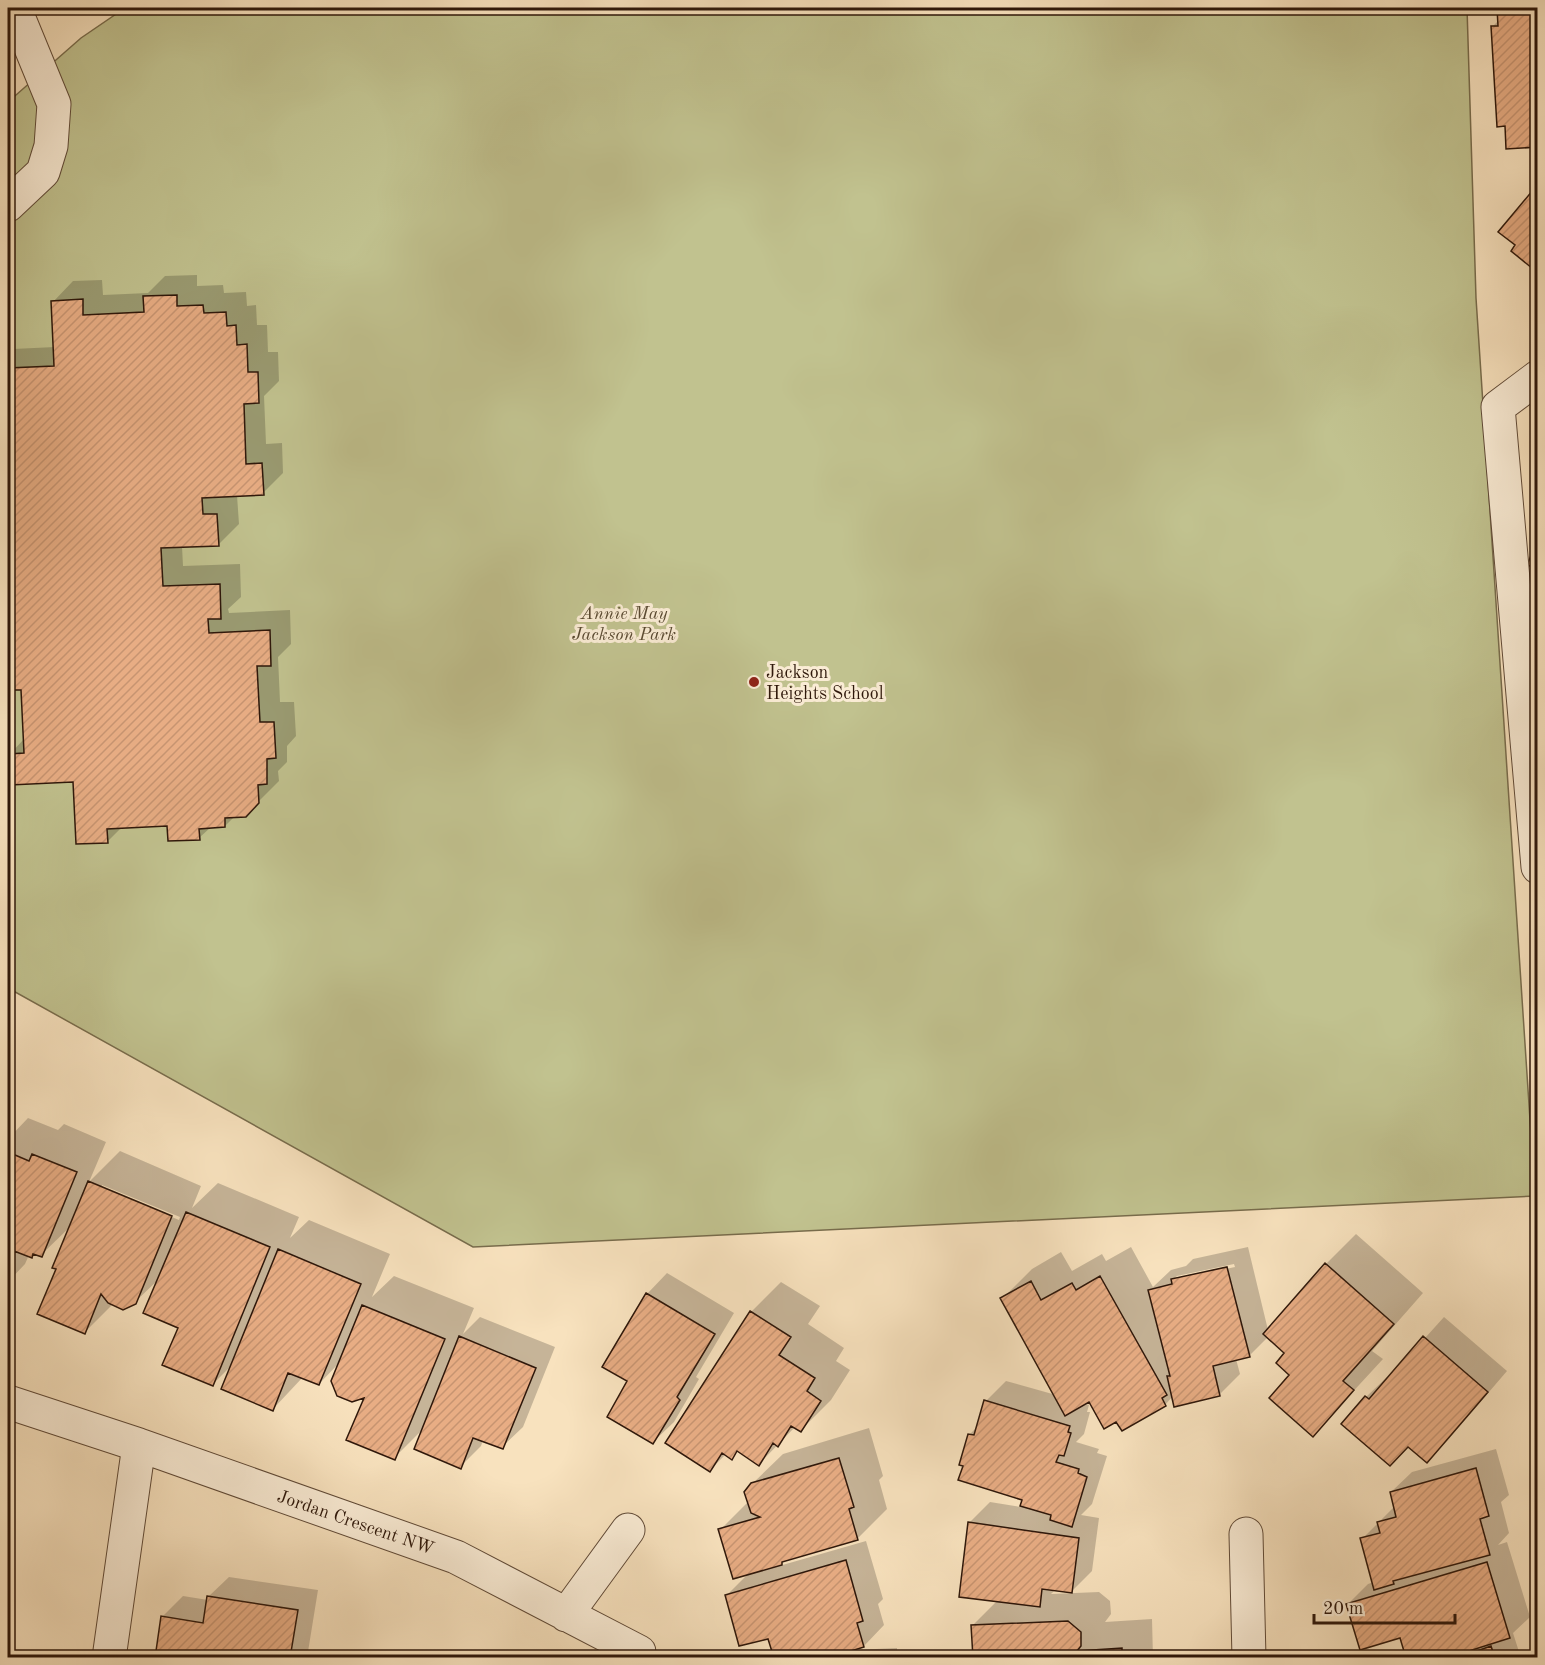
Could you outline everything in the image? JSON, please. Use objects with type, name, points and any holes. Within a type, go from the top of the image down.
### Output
[{"type":"street","points":[[8,205],[44,172],[51,146],[54,104],[17,15]]},
{"type":"street","points":[[1538,377],[1498,407],[1538,867]]},
{"type":"street","name":"Jordan Crescent NW","points":[[8,1402],[139,1445],[456,1557],[639,1652],[639,1658]]},
{"type":"street","points":[[109,1658],[139,1445]]},
{"type":"street","points":[[566,1615],[628,1530]]},
{"type":"street","points":[[1246,1534],[1249,1658]]},
{"type":"green space","name":"Annie May Jackson Park","points":[[125,8],[1467,8],[1476,298],[1535,1196],[473,1247],[8,988],[8,102],[81,38]]},
{"type":"building","points":[[1497,8],[1538,8],[1538,147],[1506,149],[1505,126],[1497,127],[1491,26],[1498,26]]},
{"type":"building","points":[[1538,184],[1538,273],[1511,251],[1515,245],[1498,232]]},
{"type":"building","points":[[177,295],[177,306],[203,305],[204,313],[226,312],[227,326],[236,325],[237,345],[247,344],[248,372],[258,372],[259,403],[244,404],[246,464],[262,463],[264,495],[202,498],[203,514],[217,514],[219,546],[161,548],[163,586],[220,584],[221,619],[208,619],[209,633],[270,630],[271,666],[257,666],[260,722],[274,722],[276,758],[267,759],[267,784],[258,785],[259,803],[246,817],[225,818],[225,827],[199,829],[200,840],[168,841],[167,826],[107,829],[108,843],[76,844],[73,782],[10,785],[8,754],[24,753],[21,690],[8,690],[8,458],[10,458],[8,368],[54,366],[51,301],[83,299],[83,315],[144,312],[143,296]]},
{"type":"building","points":[[1538,539],[1538,569],[1527,565]]},
{"type":"building","points":[[8,1152],[29,1161],[32,1154],[77,1172],[42,1257],[33,1254],[32,1258],[14,1251],[8,1267]]},
{"type":"building","points":[[88,1181],[172,1216],[136,1304],[123,1310],[108,1303],[101,1294],[85,1334],[37,1314],[56,1269],[52,1268]]},
{"type":"building","points":[[186,1212],[270,1247],[213,1386],[162,1365],[178,1328],[143,1313]]},
{"type":"building","points":[[278,1249],[361,1284],[319,1385],[288,1373],[273,1411],[221,1389]]},
{"type":"building","points":[[1325,1263],[1394,1324],[1343,1381],[1354,1390],[1313,1437],[1269,1398],[1289,1375],[1276,1363],[1284,1353],[1263,1334]]},
{"type":"building","points":[[1227,1267],[1250,1357],[1213,1366],[1220,1396],[1174,1407],[1167,1376],[1170,1376],[1148,1290],[1172,1284],[1171,1279]]},
{"type":"building","points":[[1100,1276],[1167,1395],[1162,1398],[1166,1406],[1122,1431],[1116,1422],[1104,1429],[1089,1402],[1065,1416],[1000,1298],[1031,1281],[1041,1300],[1072,1283],[1076,1290]]},
{"type":"building","points":[[646,1293],[715,1334],[677,1397],[680,1400],[653,1444],[607,1417],[627,1381],[602,1367]]},
{"type":"building","points":[[362,1305],[445,1339],[395,1460],[346,1440],[364,1398],[352,1402],[337,1396],[331,1381]]},
{"type":"building","points":[[750,1311],[791,1337],[779,1355],[815,1378],[807,1391],[821,1401],[801,1432],[791,1426],[778,1447],[773,1443],[759,1466],[737,1451],[732,1460],[722,1453],[710,1472],[665,1443]]},
{"type":"building","points":[[459,1336],[536,1368],[503,1449],[473,1438],[461,1469],[414,1449]]},
{"type":"building","points":[[1423,1336],[1488,1392],[1427,1463],[1408,1447],[1390,1466],[1341,1424],[1365,1396],[1369,1399]]},
{"type":"building","points":[[984,1400],[1070,1426],[1068,1432],[1071,1433],[1064,1456],[1059,1455],[1056,1462],[1079,1469],[1078,1473],[1087,1477],[1072,1527],[1050,1520],[1051,1515],[1020,1506],[1022,1500],[958,1480],[963,1466],[959,1465],[968,1434],[974,1435]]},
{"type":"building","points":[[839,1458],[854,1507],[849,1509],[858,1540],[733,1579],[718,1529],[760,1517],[751,1513],[744,1492],[751,1483]]},
{"type":"building","points":[[1476,1468],[1489,1516],[1480,1519],[1490,1555],[1393,1581],[1394,1584],[1374,1590],[1360,1538],[1380,1533],[1377,1522],[1396,1517],[1390,1492]]},
{"type":"building","points":[[968,1522],[1079,1538],[1072,1593],[1042,1589],[1040,1607],[959,1597]]},
{"type":"building","points":[[846,1560],[863,1621],[857,1623],[864,1647],[828,1658],[774,1658],[768,1639],[739,1646],[725,1595]]},
{"type":"building","points":[[1487,1562],[1510,1638],[1447,1658],[1406,1658],[1400,1638],[1360,1650],[1346,1604]]},
{"type":"building","points":[[207,1596],[298,1610],[290,1658],[155,1658],[161,1616],[203,1623]]},
{"type":"building","points":[[1068,1621],[1081,1632],[1081,1646],[1077,1651],[1122,1648],[1122,1658],[973,1658],[971,1625]]},
{"type":"building","points":[[1491,1646],[1495,1658],[1457,1658]]},
{"type":"place","name":"Jackson Heights School","points":[[754,682]]}]
